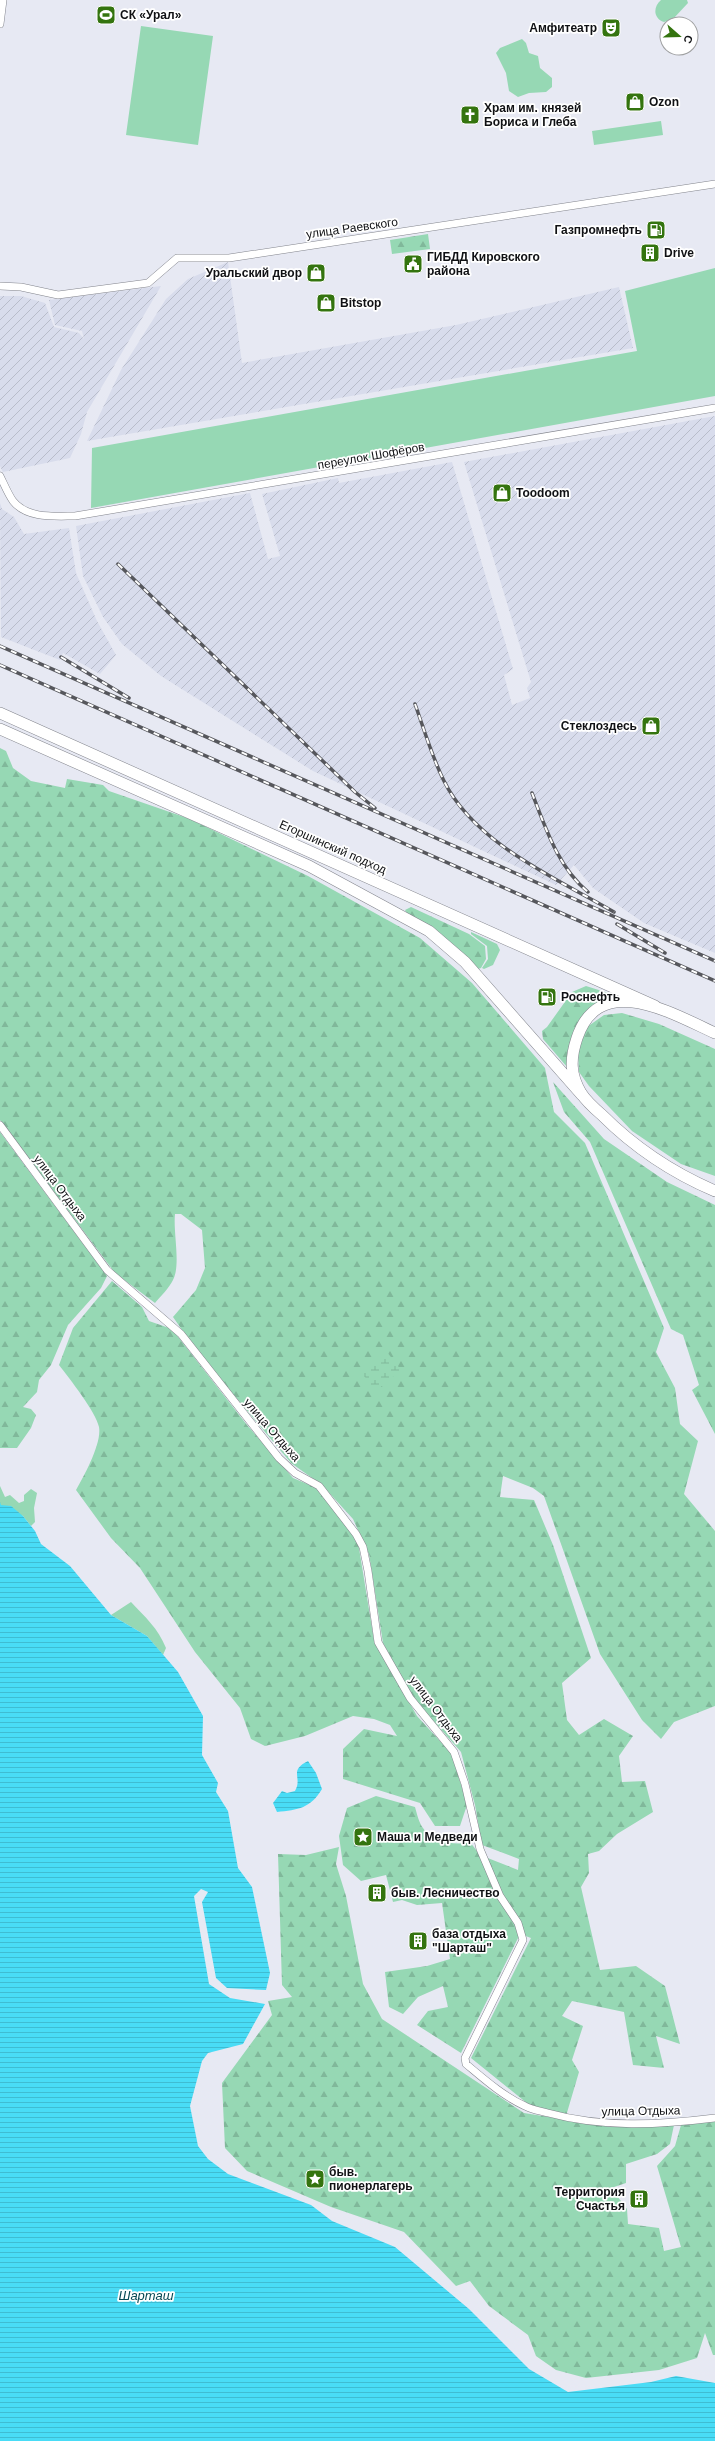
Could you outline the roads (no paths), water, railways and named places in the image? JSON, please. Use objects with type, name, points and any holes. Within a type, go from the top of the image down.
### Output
[{"type":"main road","name":"Егоршинский подход","points":[[0,713],[655,1006]]},
{"type":"main road","points":[[0,729],[309,866],[375,900],[429,931],[465,962],[582,1095],[613,1126],[646,1152],[683,1176],[715,1191]]},
{"type":"main road","points":[[582,1095],[572,1074],[571,1059],[578,1034],[588,1018],[602,1007],[617,1002],[630,1000],[655,1006],[715,1032]]},
{"type":"street","points":[[0,24],[4,0]]},
{"type":"street","name":"улица Раевского","points":[[0,286],[20,287],[58,295],[148,283],[177,258],[229,258],[715,184]]},
{"type":"street","name":"переулок Шофёров","points":[[0,476],[14,501],[29,513],[50,516],[75,516],[715,408]]},
{"type":"street","name":"улица Отдыха","points":[[0,1125],[107,1270],[181,1334],[278,1458],[295,1473],[319,1486],[356,1534],[363,1547],[378,1642],[410,1698],[454,1752],[465,1784],[480,1849],[500,1896],[518,1923],[523,1940],[465,2058],[466,2064],[491,2084],[526,2107],[568,2119],[607,2124],[677,2123],[715,2118]]},
{"type":"water","name":"Шарташ","points":[[0,1502],[1,1505],[11,1506],[23,1516],[35,1531],[41,1544],[70,1566],[111,1615],[147,1636],[178,1672],[203,1716],[202,1755],[218,1783],[216,1792],[228,1811],[238,1868],[252,1887],[270,1973],[266,1990],[227,1988],[216,1978],[202,1902],[208,1892],[201,1889],[194,1896],[209,1984],[230,1998],[265,2004],[243,2044],[208,2053],[202,2061],[190,2106],[198,2146],[208,2159],[228,2174],[311,2205],[332,2221],[395,2247],[469,2309],[529,2369],[568,2392],[651,2382],[676,2376],[715,2383],[715,2441],[0,2441]]},
{"type":"water","points":[[308,1761],[316,1773],[322,1789],[313,1800],[303,1807],[277,1812],[273,1803],[282,1791],[287,1793],[295,1791],[298,1782],[297,1771]]},
{"type":"railway","points":[[118,564],[355,792],[375,808]]},
{"type":"railway","points":[[0,646],[715,961]]},
{"type":"railway","points":[[61,657],[129,698]]},
{"type":"railway","points":[[0,665],[715,981]]},
{"type":"railway","points":[[415,704],[432,753],[444,781],[458,803],[475,823],[496,841],[519,857],[614,912]]},
{"type":"railway","points":[[532,793],[554,847],[569,871],[588,892]]},
{"type":"railway","points":[[617,924],[665,953]]},
{"type":"place","name":"СК «Урал»","points":[[106,15]]},
{"type":"place","name":"Амфитеатр","points":[[611,28]]},
{"type":"place","name":"Ozon","points":[[635,102]]},
{"type":"place","name":"Храм им. князей Бориса и Глеба","points":[[470,115]]},
{"type":"place","name":"Газпромнефть","points":[[656,230]]},
{"type":"place","name":"Drive","points":[[650,253]]},
{"type":"place","name":"ГИБДД Кировского района","points":[[413,264]]},
{"type":"place","name":"Уральский двор","points":[[316,273]]},
{"type":"place","name":"Bitstop","points":[[326,303]]},
{"type":"place","name":"Toodoom","points":[[502,493]]},
{"type":"place","name":"Стеклоздесь","points":[[651,726]]},
{"type":"place","name":"Роснефть","points":[[547,997]]},
{"type":"place","name":"Маша и Медведи","points":[[363,1837]]},
{"type":"place","name":"быв. Лесничество","points":[[377,1893]]},
{"type":"place","name":"база отдыха \"Шарташ\"","points":[[418,1941]]},
{"type":"place","name":"быв. пионерлагерь","points":[[315,2179]]},
{"type":"place","name":"Территория Счастья","points":[[639,2199]]}]
